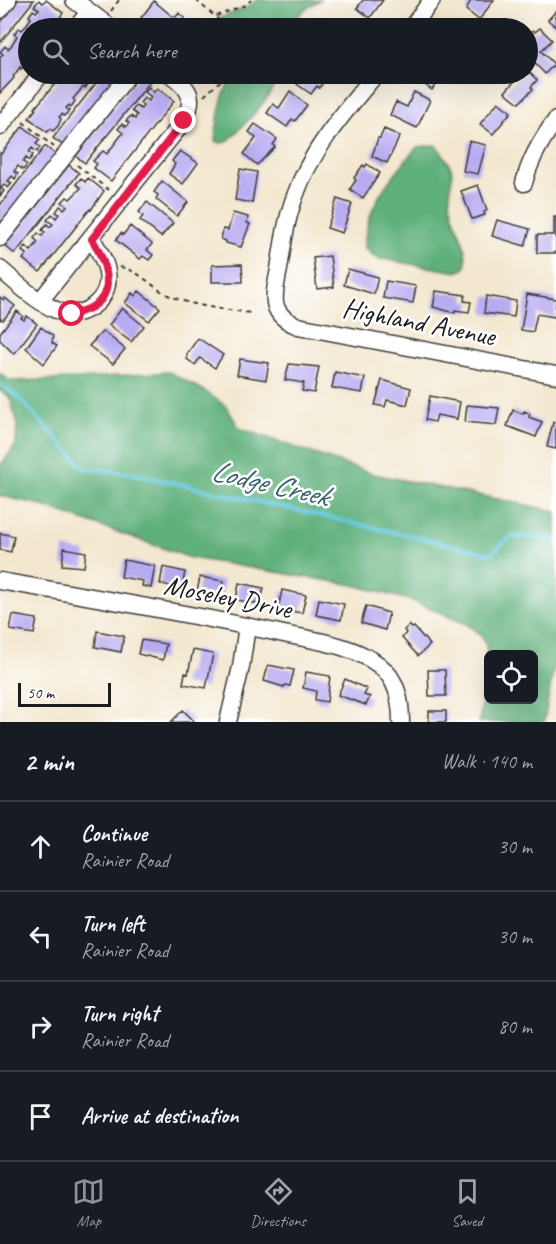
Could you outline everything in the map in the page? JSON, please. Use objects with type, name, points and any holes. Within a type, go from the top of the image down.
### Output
[{"type":"street","points":[[0,10],[8,0]]},
{"type":"street","points":[[74,0],[89,12],[103,18]]},
{"type":"street","points":[[418,18],[432,0]]},
{"type":"street","points":[[84,18],[89,12]]},
{"type":"street","points":[[0,127],[33,84]]},
{"type":"street","points":[[0,238],[121,84]]},
{"type":"street","points":[[40,302],[184,121],[191,106],[189,91],[181,84]]},
{"type":"street","name":"Highland Avenue","points":[[368,84],[317,150],[298,189],[287,222],[274,297],[277,310],[287,322],[298,326],[556,375]]},
{"type":"street","points":[[524,183],[532,157],[556,120]]},
{"type":"street","points":[[0,269],[40,302],[57,311],[72,314],[96,305],[105,292],[108,282],[105,262],[92,239]]},
{"type":"street","name":"Moseley Drive","points":[[0,581],[247,626],[332,645],[371,659],[387,673],[398,691],[401,722]]},
{"type":"street","points":[[228,722],[247,626]]},
{"type":"path","points":[[111,18],[119,0]]},
{"type":"path","points":[[196,0],[215,17],[246,5],[251,0]]},
{"type":"path","points":[[201,98],[217,84]]},
{"type":"path","points":[[117,266],[133,269],[162,291],[181,300],[251,313]]},
{"type":"green space","points":[[256,0],[320,0],[305,9],[297,18],[220,18],[248,7]]},
{"type":"green space","points":[[229,84],[274,84],[258,110],[227,142],[220,143],[215,141]]},
{"type":"green space","points":[[435,145],[446,158],[452,172],[451,209],[463,242],[466,259],[465,268],[457,272],[376,258],[364,248],[369,218],[389,181],[417,147]]},
{"type":"green space","points":[[169,372],[203,390],[227,407],[239,428],[373,474],[556,511],[556,656],[544,722],[479,722],[484,683],[484,704],[538,704],[538,650],[486,650],[486,644],[480,634],[466,624],[413,601],[354,585],[191,558],[37,504],[0,496],[0,466],[16,445],[17,421],[9,396],[0,391],[0,373],[10,381],[79,379]]},
{"type":"building","points":[[18,0],[34,0],[0,43],[0,23]]},
{"type":"building","points":[[39,0],[42,3],[46,0],[63,13],[60,18],[31,18],[29,16],[33,10],[36,12],[39,9],[34,6]]},
{"type":"building","points":[[363,0],[383,0],[370,18],[357,8]]},
{"type":"building","points":[[471,0],[494,0],[480,18],[476,18],[466,10]]},
{"type":"building","points":[[154,1],[172,16],[176,17],[179,13],[185,18],[141,18]]},
{"type":"building","points":[[556,11],[556,27],[548,20]]},
{"type":"building","points":[[540,28],[552,40],[541,51],[554,64],[545,74],[538,67],[538,30]]},
{"type":"building","points":[[18,29],[18,70],[14,78],[0,93],[0,57],[3,54],[0,52],[5,46],[8,49],[11,46],[17,36],[14,34]]},
{"type":"building","points":[[55,84],[88,84],[73,99],[75,101],[71,107],[69,105],[66,108],[69,111],[59,117],[61,119],[58,126],[53,131],[50,129],[47,132],[29,118]]},
{"type":"building","points":[[95,84],[111,84],[64,146],[53,138]]},
{"type":"building","points":[[132,84],[148,84],[85,163],[76,156]]},
{"type":"building","points":[[297,84],[322,84],[319,88],[317,86],[311,94]]},
{"type":"building","points":[[424,84],[436,84],[432,90]]},
{"type":"building","points":[[512,84],[534,84],[531,87],[533,89],[519,103],[505,92]]},
{"type":"building","points":[[149,87],[154,92],[157,88],[174,101],[111,181],[94,168],[97,164],[93,161],[103,151],[107,154],[123,133],[118,129],[122,124],[126,127],[129,123],[126,121],[131,116],[135,119],[137,115],[132,111],[136,106],[141,109],[143,106],[140,103],[144,98],[149,101],[151,97],[145,92]]},
{"type":"building","points":[[290,91],[307,105],[295,121],[292,119],[287,127],[267,113],[273,104],[279,108]]},
{"type":"building","points":[[414,92],[430,100],[417,128],[390,115],[396,102],[407,107]]},
{"type":"building","points":[[498,102],[511,112],[493,134],[480,124]]},
{"type":"building","points":[[255,124],[277,139],[273,145],[275,147],[257,165],[244,154],[256,138],[249,132]]},
{"type":"building","points":[[23,126],[40,140],[36,144],[40,147],[37,152],[32,148],[29,152],[33,155],[29,161],[26,158],[23,162],[27,165],[23,170],[18,166],[14,171],[18,174],[15,179],[12,176],[8,181],[12,183],[8,188],[4,185],[1,188],[4,191],[0,196],[0,153]]},
{"type":"building","points":[[384,129],[400,136],[387,163],[372,156],[378,138]]},
{"type":"building","points":[[469,141],[486,145],[478,174],[463,171]]},
{"type":"building","points":[[45,146],[56,155],[0,227],[0,205]]},
{"type":"building","points":[[180,151],[198,163],[183,184],[169,174],[175,164],[172,161]]},
{"type":"building","points":[[367,164],[380,173],[363,198],[350,189],[356,180],[354,178],[363,165],[365,167]]},
{"type":"building","points":[[69,165],[79,173],[15,254],[5,246]]},
{"type":"building","points":[[240,169],[257,172],[252,203],[235,200]]},
{"type":"building","points":[[81,178],[85,182],[88,178],[104,191],[40,272],[23,259],[27,254],[22,251],[26,246],[31,251],[38,242],[34,238],[38,233],[42,236],[45,232],[42,230],[47,224],[50,227],[53,224],[47,220],[52,214],[56,218],[59,214],[56,212],[60,206],[64,209],[67,206],[62,202],[67,197],[70,199],[81,188],[76,184]]},
{"type":"building","points":[[162,181],[188,202],[177,216],[156,199],[158,195],[154,192]]},
{"type":"building","points":[[478,185],[487,210],[484,212],[485,215],[472,219],[461,191]]},
{"type":"building","points":[[337,199],[352,204],[342,233],[327,228]]},
{"type":"building","points":[[147,202],[173,223],[161,237],[140,220],[143,216],[139,212]]},
{"type":"building","points":[[233,213],[248,217],[247,223],[250,224],[241,247],[226,243],[221,239],[223,229],[228,230]]},
{"type":"building","points":[[554,217],[556,217],[556,253],[537,253],[537,235],[554,235]]},
{"type":"building","points":[[497,220],[530,229],[525,246],[492,236]]},
{"type":"building","points":[[130,226],[152,244],[147,250],[153,255],[149,260],[143,256],[140,259],[116,240]]},
{"type":"building","points":[[330,256],[334,287],[317,289],[313,258]]},
{"type":"building","points":[[242,264],[243,282],[212,282],[212,265]]},
{"type":"building","points":[[348,269],[378,277],[374,294],[344,285]]},
{"type":"building","points":[[386,281],[416,286],[413,303],[383,298]]},
{"type":"building","points":[[139,291],[160,308],[149,321],[125,303],[132,293],[135,296]]},
{"type":"building","points":[[436,291],[465,295],[464,301],[471,302],[469,312],[455,310],[455,313],[433,307]]},
{"type":"building","points":[[527,294],[556,299],[555,317],[537,314],[533,332],[521,330]]},
{"type":"building","points":[[486,296],[516,301],[514,317],[484,313]]},
{"type":"building","points":[[0,297],[15,306],[3,320],[0,320]]},
{"type":"building","points":[[122,308],[144,326],[131,342],[109,325]]},
{"type":"building","points":[[17,311],[24,320],[27,316],[37,324],[14,354],[0,340],[0,333]]},
{"type":"building","points":[[41,327],[53,336],[52,343],[57,346],[44,364],[26,348]]},
{"type":"building","points":[[103,331],[125,349],[113,364],[89,346]]},
{"type":"building","points":[[198,338],[223,355],[215,368],[200,358],[195,365],[187,359],[187,354]]},
{"type":"building","points":[[240,359],[269,363],[266,380],[237,375]]},
{"type":"building","points":[[289,364],[319,367],[314,393],[302,391],[304,383],[285,380]]},
{"type":"building","points":[[335,372],[365,378],[362,393],[332,388]]},
{"type":"building","points":[[382,380],[411,388],[407,405],[387,400],[385,407],[375,405]]},
{"type":"building","points":[[430,396],[460,402],[457,419],[437,415],[435,422],[425,420]]},
{"type":"building","points":[[467,405],[499,408],[496,425],[465,422]]},
{"type":"building","points":[[513,410],[523,414],[524,411],[530,414],[529,417],[542,422],[536,437],[507,426]]},
{"type":"building","points":[[553,422],[556,422],[556,449],[547,447]]},
{"type":"building","points":[[0,533],[14,536],[11,552],[0,550]]},
{"type":"building","points":[[64,548],[86,552],[84,567],[62,565]]},
{"type":"building","points":[[124,560],[155,566],[151,588],[142,586],[143,581],[121,577]]},
{"type":"building","points":[[163,567],[185,572],[182,588],[160,584]]},
{"type":"building","points":[[200,577],[224,581],[221,596],[197,592]]},
{"type":"building","points":[[239,583],[264,588],[260,604],[236,600]]},
{"type":"building","points":[[282,590],[306,595],[302,613],[278,609]]},
{"type":"building","points":[[319,599],[344,604],[341,620],[316,615]]},
{"type":"building","points":[[366,606],[389,613],[385,630],[361,623]]},
{"type":"building","points":[[13,615],[37,619],[34,634],[10,630]]},
{"type":"building","points":[[409,625],[414,627],[430,645],[418,656],[402,638],[406,633],[404,630]]},
{"type":"building","points":[[97,631],[124,636],[121,652],[95,647]]},
{"type":"building","points":[[141,640],[166,644],[163,660],[138,654]]},
{"type":"building","points":[[193,650],[213,654],[206,688],[183,684],[185,673],[188,674]]},
{"type":"building","points":[[268,665],[294,670],[290,686],[285,685],[284,687],[264,681]]},
{"type":"building","points":[[428,670],[445,670],[446,696],[429,696]]},
{"type":"building","points":[[306,672],[330,676],[327,702],[315,700],[316,691],[303,688]]},
{"type":"building","points":[[345,679],[367,689],[364,695],[370,697],[366,705],[338,695]]},
{"type":"building","points":[[183,710],[194,721],[171,722]]},
{"type":"building","points":[[429,711],[446,711],[446,722],[429,722]]},
{"type":"waterway","name":"Lodge Creek","points":[[0,384],[18,397],[84,468],[130,473],[491,554],[511,536],[556,539]]},
{"type":"route","points":[[72,314],[96,305],[105,292],[108,282],[105,262],[92,239],[184,121]]}]
